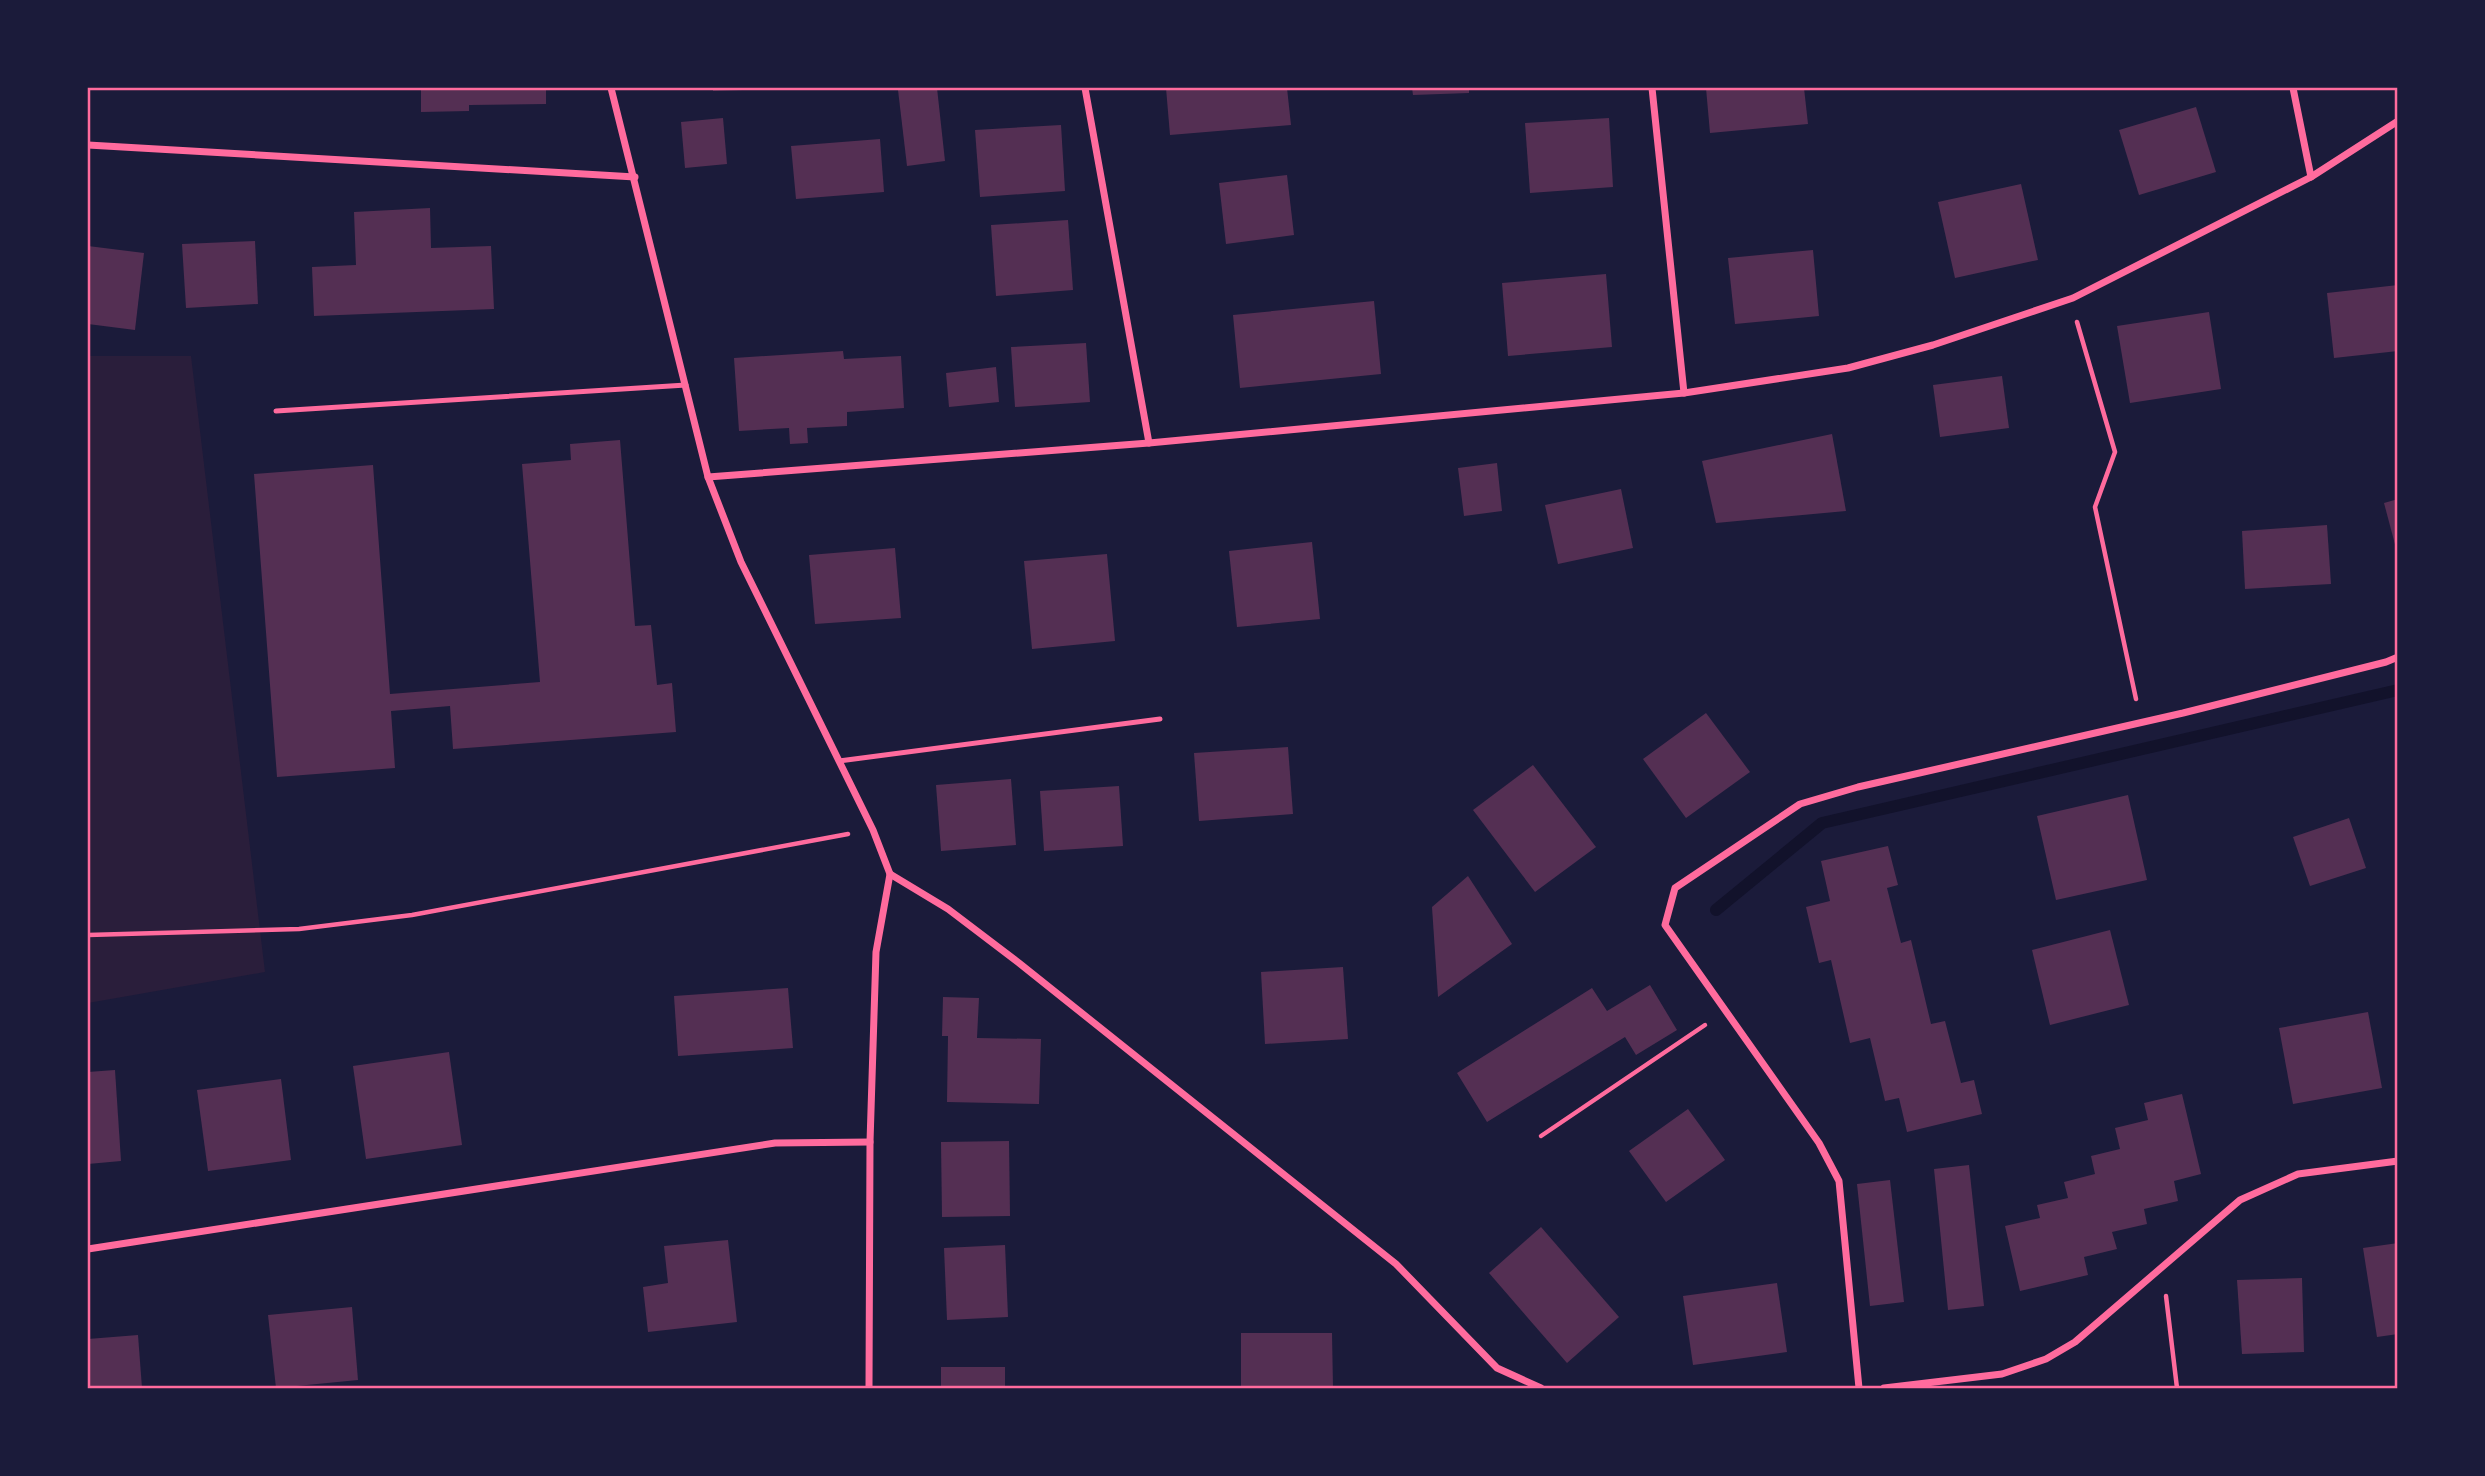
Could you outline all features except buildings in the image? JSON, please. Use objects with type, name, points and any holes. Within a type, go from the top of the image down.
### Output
[{"type":"street","points":[[611,88],[708,477],[741,562],[873,830],[890,874],[876,952],[870,1142],[869,1388]]},
{"type":"street","points":[[1085,88],[1149,443]]},
{"type":"street","points":[[1652,88],[1684,393]]},
{"type":"street","points":[[2293,88],[2311,177]]},
{"type":"street","points":[[708,477],[1149,443],[1684,393],[1848,368],[1933,345],[2073,298],[2311,177],[2398,121]]},
{"type":"street","points":[[88,145],[635,177]]},
{"type":"street","points":[[1859,1388],[1839,1181],[1819,1143],[1665,925],[1675,888],[1800,804],[1858,787],[2196,710],[2398,657]]},
{"type":"street","points":[[890,874],[948,909],[1019,963],[1385,1256],[1497,1368],[1541,1388]]},
{"type":"street","points":[[88,1249],[775,1143],[870,1142]]},
{"type":"street","points":[[1884,1388],[2002,1374],[2046,1359],[2075,1342],[2240,1200],[2298,1174],[2398,1160]]},
{"type":"lane","points":[[276,411],[686,386]]},
{"type":"lane","points":[[839,761],[1160,719]]},
{"type":"path","points":[[2073,298],[2078,328],[2115,452],[2095,507],[2141,721]]},
{"type":"path","points":[[88,935],[299,929],[412,915],[873,830]]},
{"type":"path","points":[[1541,1136],[1726,1010]]},
{"type":"path","points":[[2163,1268],[2177,1388]]},
{"type":"shaded area","points":[[88,356],[191,356],[265,972],[88,1003]]},
{"type":"waterway","points":[[1716,910],[1822,823],[2398,690]]}]
